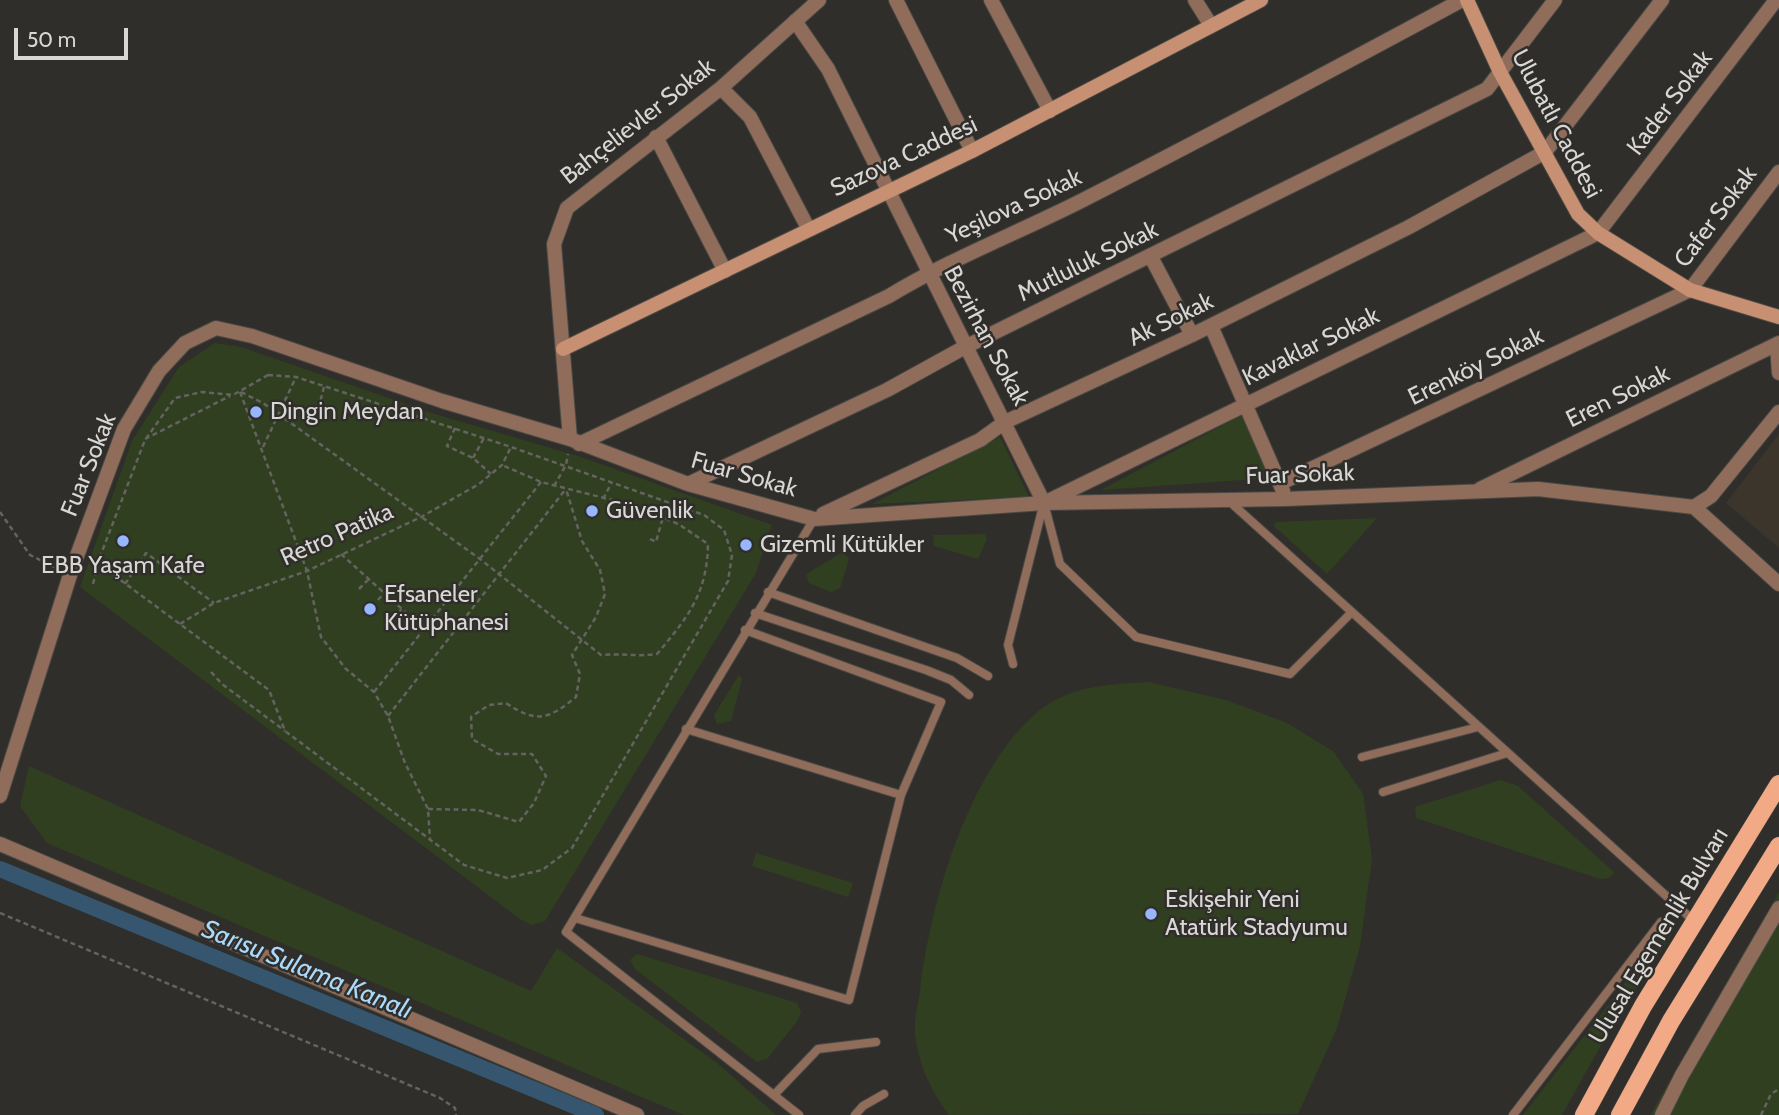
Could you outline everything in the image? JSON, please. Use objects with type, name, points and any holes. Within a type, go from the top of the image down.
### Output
[{"type":"main road","name":"Ulusal Egemenlik Bulvarı","points":[[1584,1115],[1643,1006],[1779,784]]},
{"type":"main road","points":[[1620,1115],[1671,1021],[1779,846]]},
{"type":"street","name":"Bahçelievler Sokak","points":[[574,442],[554,244],[567,208],[721,88],[819,0]]},
{"type":"street","points":[[896,0],[972,151]]},
{"type":"street","points":[[991,0],[1050,111]]},
{"type":"street","points":[[1195,0],[1210,24]]},
{"type":"street","name":"Sazova Caddesi","points":[[563,349],[808,228],[972,151],[1210,24],[1261,0]]},
{"type":"street","name":"Ulubatlı Caddesi","points":[[1465,0],[1500,72],[1578,214],[1598,233],[1690,290],[1779,317]]},
{"type":"street","name":"Yeşilova Sokak","points":[[574,442],[889,296],[927,273],[1054,215],[1235,123],[1465,0]]},
{"type":"street","name":"Mutluluk Sokak","points":[[688,484],[887,390],[965,347],[1487,89],[1555,0]]},
{"type":"street","points":[[1545,152],[1662,0]]},
{"type":"street","name":"Kader Sokak","points":[[1598,233],[1776,0]]},
{"type":"street","name":"Bezirhan Sokak","points":[[795,21],[828,69],[927,273],[1044,503]]},
{"type":"street","points":[[721,88],[750,117],[808,228]]},
{"type":"street","points":[[656,137],[725,271]]},
{"type":"street","name":"Ak Sokak","points":[[814,519],[980,440],[1005,422],[1211,326],[1409,227],[1545,152]]},
{"type":"street","name":"Cafer Sokak","points":[[1690,290],[1779,172]]},
{"type":"street","name":"Kavaklar Sokak","points":[[1044,503],[1598,233]]},
{"type":"street","points":[[1151,257],[1192,335]]},
{"type":"street","name":"Erenköy Sokak","points":[[1281,483],[1690,290]]},
{"type":"street","points":[[1211,326],[1281,483],[1284,499]]},
{"type":"street","name":"Fuar Sokak","points":[[0,796],[71,572],[124,429],[159,371],[185,342],[216,328],[252,337],[574,442],[688,484],[814,519],[1044,503],[1284,499],[1538,489],[1694,507]]},
{"type":"street","points":[[1778,344],[1779,373]]},
{"type":"street","name":"Eren Sokak","points":[[1476,491],[1778,344]]},
{"type":"street","points":[[1779,412],[1711,496],[1694,507],[1779,584]]},
{"type":"street","points":[[0,844],[637,1115]]},
{"type":"street","points":[[1662,1115],[1779,908]]},
{"type":"lane","points":[[1228,500],[1694,921]]},
{"type":"lane","points":[[1044,503],[1060,564],[1136,638],[1290,674],[1352,613]]},
{"type":"lane","points":[[1013,664],[1008,645],[1044,503]]},
{"type":"lane","points":[[799,1115],[566,932],[755,613],[814,519]]},
{"type":"lane","points":[[768,592],[957,658],[988,676]]},
{"type":"lane","points":[[755,613],[926,670],[951,680],[969,695]]},
{"type":"lane","points":[[575,918],[849,1000],[901,795],[941,702],[745,630]]},
{"type":"lane","points":[[1362,757],[1478,727]]},
{"type":"lane","points":[[686,729],[901,795]]},
{"type":"lane","points":[[1382,792],[1507,753]]},
{"type":"lane","points":[[1513,1115],[1661,922]]},
{"type":"lane","points":[[774,1095],[818,1049],[876,1042]]},
{"type":"lane","points":[[855,1115],[863,1106],[884,1094]]},
{"type":"path","points":[[145,440],[268,375],[296,377],[566,465],[704,515],[724,530],[732,555],[728,581],[572,848],[542,870],[507,878],[464,865],[222,684],[211,672]]},
{"type":"path","points":[[263,447],[296,377]]},
{"type":"path","points":[[324,387],[319,406],[324,408]]},
{"type":"path","points":[[240,391],[263,403],[480,559],[601,655],[622,652],[639,657],[657,654],[684,622],[707,575],[708,544],[663,517],[640,507],[554,486],[502,465],[512,447]]},
{"type":"path","points":[[240,391],[307,571],[321,637],[346,669],[374,692],[388,716],[428,809],[430,839]]},
{"type":"path","points":[[93,584],[101,554],[145,440],[175,398],[202,393],[233,395]]},
{"type":"path","points":[[455,428],[447,446],[473,458],[491,474]]},
{"type":"path","points":[[473,458],[484,438]]},
{"type":"path","name":"Retro Patika","points":[[180,624],[214,603],[307,571],[421,517],[502,465]]},
{"type":"path","points":[[554,486],[566,465]]},
{"type":"path","points":[[374,692],[541,482]]},
{"type":"path","points":[[603,499],[612,482]]},
{"type":"path","points":[[388,716],[566,489]]},
{"type":"path","points":[[428,809],[478,810],[519,822],[534,803],[546,776],[532,754],[498,754],[472,739],[471,717],[489,705],[506,703],[527,717],[555,715],[576,697],[580,674],[572,655],[596,617],[605,594],[600,570],[582,541],[566,489]]},
{"type":"path","points":[[0,512],[30,555],[51,568],[71,572]]},
{"type":"path","points":[[650,538],[656,542],[663,517]]},
{"type":"path","points":[[125,583],[146,553],[214,603]]},
{"type":"path","points":[[101,554],[115,576],[269,690],[285,731]]},
{"type":"path","points":[[341,554],[424,629]]},
{"type":"path","points":[[359,589],[369,579]]},
{"type":"path","points":[[377,600],[384,593]]},
{"type":"path","points":[[392,619],[402,609]]},
{"type":"path","points":[[0,913],[440,1098],[455,1108],[456,1115]]},
{"type":"path","points":[[1761,1115],[1771,1094],[1779,1089]]},
{"type":"shaded area","points":[[1779,434],[1779,548],[1726,503]]},
{"type":"green space","points":[[215,343],[241,347],[438,415],[578,456],[772,525],[756,573],[545,921],[532,925],[520,919],[80,587],[132,441],[179,367]]},
{"type":"green space","points":[[1244,414],[1271,478],[1101,490]]},
{"type":"green space","points":[[1000,437],[1029,497],[872,504]]},
{"type":"green space","points":[[1377,518],[1327,574],[1274,526],[1276,522]]},
{"type":"green space","points":[[985,534],[987,539],[978,559],[934,546],[933,535]]},
{"type":"green space","points":[[843,552],[849,559],[840,588],[831,592],[809,583],[806,574]]},
{"type":"green space","points":[[739,675],[742,679],[731,721],[717,724],[714,715]]},
{"type":"green space","name":"Eskişehir Yeni Atatürk Stadyumu","points":[[1148,682],[1226,700],[1285,722],[1333,751],[1363,794],[1372,859],[1360,946],[1337,1028],[1298,1114],[949,1115],[936,1096],[923,1067],[915,1023],[933,920],[956,843],[971,806],[1010,741],[1046,706],[1087,688]]},
{"type":"green space","points":[[29,766],[531,991],[557,948],[717,1063],[776,1115],[684,1115],[47,843],[20,806]]},
{"type":"green space","points":[[1501,780],[1518,786],[1615,873],[1609,878],[1600,879],[1416,818],[1415,807]]},
{"type":"green space","points":[[756,853],[853,883],[848,897],[752,866]]},
{"type":"green space","points":[[1779,892],[1779,1115],[1650,1115]]},
{"type":"green space","points":[[1666,930],[1672,934],[1610,1029],[1562,1115],[1523,1115]]},
{"type":"green space","points":[[637,954],[797,1003],[801,1012],[798,1020],[768,1058],[757,1062],[635,969],[630,960]]},
{"type":"waterway","name":"Sarısu Sulama Kanalı","points":[[0,869],[596,1115]]},
{"type":"place","name":"Dingin Meydan","points":[[256,412]]},
{"type":"place","name":"Güvenlik","points":[[592,511]]},
{"type":"place","name":"EBB Yaşam Kafe","points":[[123,541]]},
{"type":"place","name":"Gizemli Kütükler","points":[[746,545]]},
{"type":"place","name":"Efsaneler Kütüphanesi","points":[[370,609]]},
{"type":"place","name":"Eskişehir Yeni Atatürk Stadyumu","points":[[1151,914]]}]
